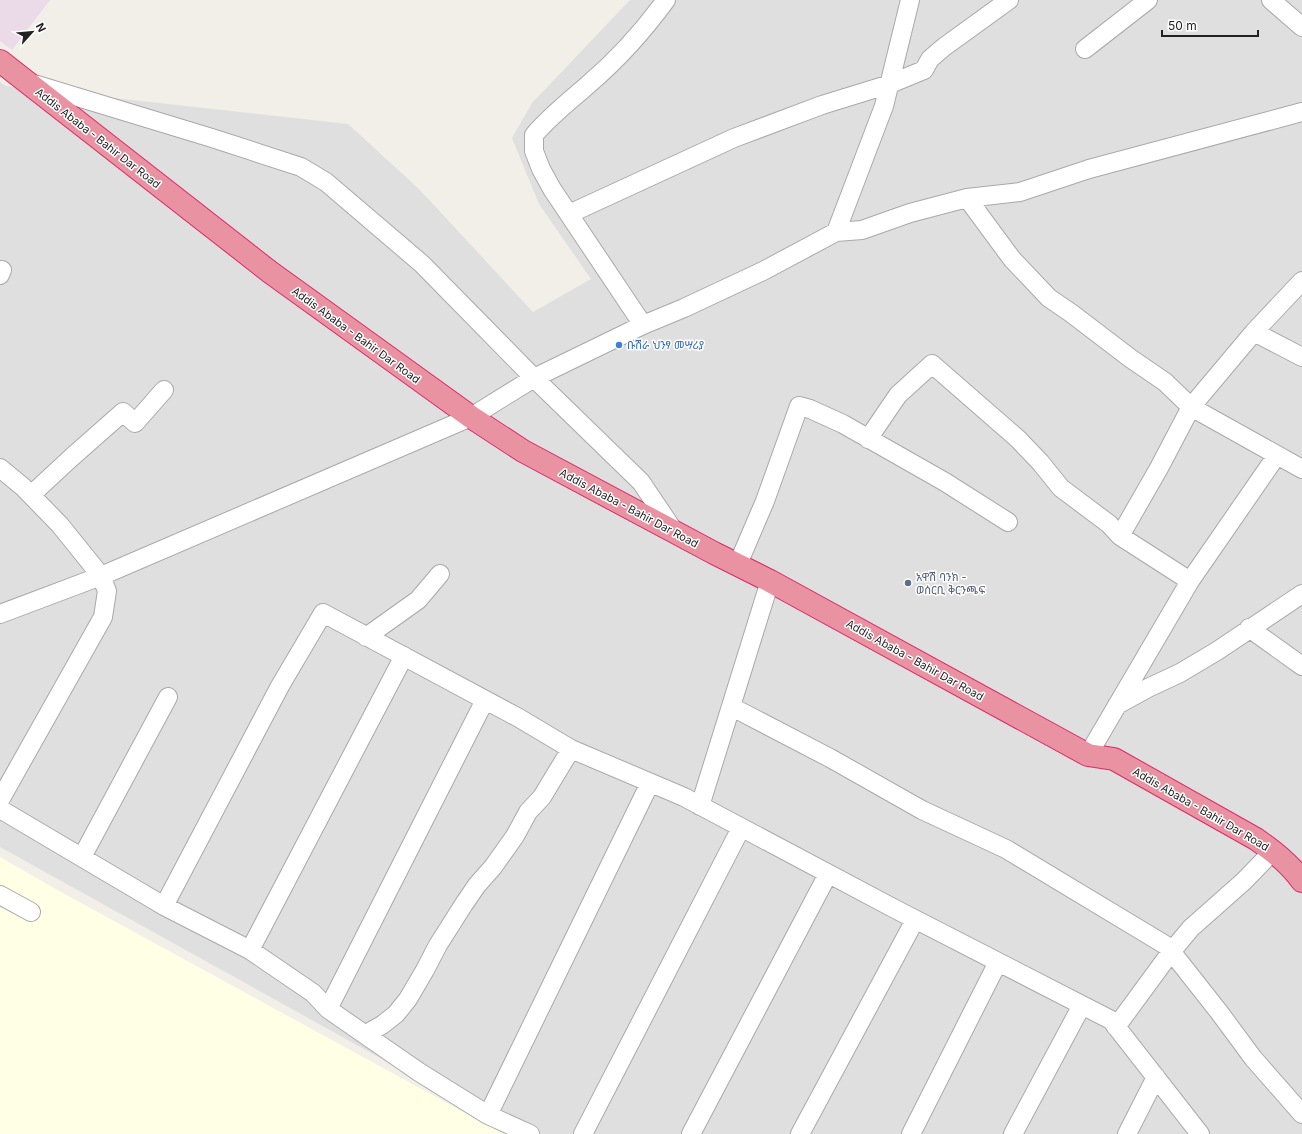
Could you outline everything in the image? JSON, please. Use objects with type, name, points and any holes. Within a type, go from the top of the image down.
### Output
[{"type":"highway","name":"Addis Ababa - Bahir Dar Road","points":[[0,62],[270,272],[471,417],[523,451],[714,553],[770,581],[1088,755],[1114,759],[1256,839],[1294,869],[1302,881]]},
{"type":"street","points":[[643,325],[552,189],[541,169],[534,151],[534,135],[546,121],[591,83],[654,16],[666,0]]},
{"type":"street","points":[[836,232],[884,106],[910,0]]},
{"type":"street","points":[[569,214],[734,138],[822,105],[890,84],[924,70],[930,59],[944,47],[1009,0]]},
{"type":"street","points":[[1085,50],[1148,0]]},
{"type":"street","points":[[1271,0],[1302,27]]},
{"type":"street","points":[[25,81],[302,167],[326,182],[422,264],[534,378],[641,482],[674,531]]},
{"type":"street","points":[[0,614],[101,576],[471,417],[534,378],[643,325],[684,308],[763,270],[836,232],[862,230],[910,213],[967,198],[1020,192],[1089,169],[1302,112]]},
{"type":"street","points":[[967,198],[1012,259],[1050,298],[1130,358],[1165,382],[1191,406],[1302,469]]},
{"type":"street","points":[[1120,536],[1159,468],[1191,406],[1254,332],[1302,281]]},
{"type":"street","points":[[1254,332],[1302,357]]},
{"type":"street","points":[[868,439],[898,395],[932,364],[1018,439],[1040,462],[1061,488],[1109,524],[1120,536],[1190,581]]},
{"type":"street","points":[[31,495],[123,412],[135,423],[164,390]]},
{"type":"street","points":[[738,564],[765,501],[798,406],[810,409],[843,424],[945,482],[1008,522]]},
{"type":"street","points":[[1088,755],[1190,581],[1277,455]]},
{"type":"street","points":[[0,468],[31,495],[60,525],[101,576],[107,591],[103,617],[0,800]]},
{"type":"street","points":[[366,637],[418,600],[440,574]]},
{"type":"street","points":[[700,806],[770,581]]},
{"type":"street","points":[[1116,706],[1148,688],[1180,673],[1217,651],[1249,628],[1302,594]]},
{"type":"street","points":[[164,906],[280,686],[323,613],[519,718],[571,749],[684,797],[914,920],[1111,1020],[1200,1134]]},
{"type":"street","points":[[1249,628],[1302,666]]},
{"type":"street","points":[[250,950],[404,656]]},
{"type":"street","points":[[82,857],[168,697]]},
{"type":"street","points":[[328,1009],[485,700]]},
{"type":"street","points":[[732,707],[830,758],[922,810],[1006,849],[1167,946],[1253,1058],[1302,1114]]},
{"type":"street","points":[[366,1034],[382,1025],[396,1014],[408,999],[438,945],[464,904],[515,836],[528,812],[542,797],[571,749]]},
{"type":"street","points":[[488,1114],[650,783]]},
{"type":"street","points":[[0,809],[164,906],[250,950],[313,993],[328,1009],[419,1072],[488,1114],[530,1134]]},
{"type":"street","points":[[583,1134],[741,828]]},
{"type":"street","points":[[1116,1028],[1171,952],[1191,928],[1244,881],[1273,851]]},
{"type":"street","points":[[691,1134],[828,874]]},
{"type":"street","points":[[0,895],[31,912]]},
{"type":"street","points":[[800,1134],[914,920]]},
{"type":"street","points":[[911,1134],[998,962]]},
{"type":"street","points":[[1014,1134],[1082,1005]]},
{"type":"street","points":[[1127,1134],[1156,1077]]},
{"type":"shaded area","points":[[0,0],[50,0],[12,50],[0,41]]},
{"type":"shaded area","points":[[630,0],[1302,0],[1302,1134],[517,1134],[0,847],[0,82],[6,86],[348,124],[419,189],[533,312],[591,279],[539,204],[512,138],[532,103]]},
{"type":"shaded area","points":[[0,857],[61,892],[504,1134],[0,1134]]},
{"type":"place","name":"ቡሽራ ህንፃ መሣሪያ","points":[[619,345]]},
{"type":"place","name":"አዋሽ ባንክ - ወሰርቢ ቅርንጫፍ","points":[[908,583]]}]
